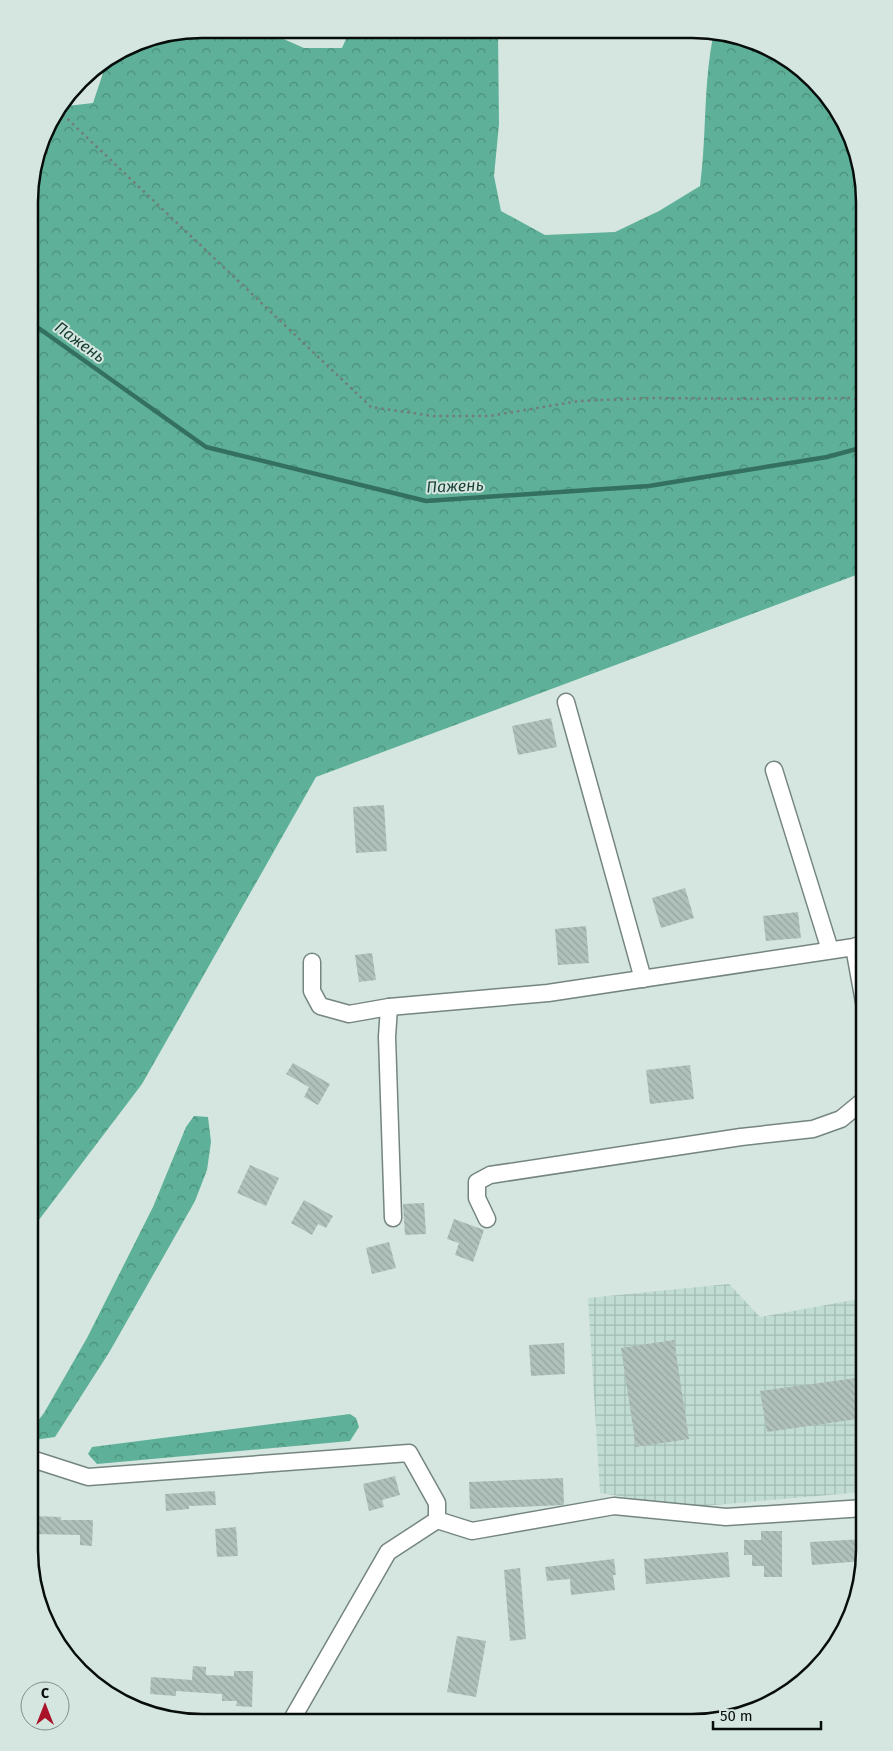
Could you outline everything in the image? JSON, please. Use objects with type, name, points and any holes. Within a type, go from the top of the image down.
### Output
[{"type":"street","points":[[566,702],[643,979]]},
{"type":"street","points":[[774,770],[830,950]]},
{"type":"street","points":[[312,962],[312,991],[320,1006],[349,1014],[389,1008],[548,993],[855,946]]},
{"type":"street","points":[[389,1008],[387,1037],[393,1218]]},
{"type":"street","points":[[487,1219],[478,1198],[478,1182],[490,1174],[741,1137],[813,1129],[841,1119],[855,1107]]},
{"type":"street","points":[[38,1461],[88,1477],[409,1454],[437,1503],[437,1520]]},
{"type":"street","points":[[437,1520],[472,1531],[614,1506],[726,1517],[855,1509]]},
{"type":"street","points":[[295,1714],[388,1552],[437,1520]]},
{"type":"path","points":[[62,114],[370,407],[433,416],[489,416],[579,401],[650,398],[856,399]]},
{"type":"shaded area","points":[[729,1284],[760,1317],[855,1300],[855,1493],[691,1507],[600,1493],[588,1298]]},
{"type":"green space","points":[[281,38],[304,48],[342,48],[346,38],[498,38],[499,124],[494,176],[501,211],[545,235],[615,232],[659,211],[700,186],[708,70],[713,39],[744,46],[764,54],[783,65],[815,93],[828,110],[839,129],[847,149],[854,180],[856,201],[856,575],[316,777],[142,1084],[38,1221],[39,180],[46,149],[59,119],[68,106],[93,103],[103,70],[119,59],[138,50],[180,39]]},
{"type":"green space","points":[[194,1116],[208,1117],[211,1142],[207,1170],[195,1201],[110,1351],[55,1437],[38,1439],[38,1421],[87,1338],[153,1207],[186,1127]]},
{"type":"green space","points":[[350,1414],[356,1418],[359,1427],[350,1441],[97,1464],[88,1454],[92,1447]]},
{"type":"building","points":[[551,718],[557,747],[518,755],[512,726]]},
{"type":"building","points":[[384,805],[387,851],[356,853],[353,807]]},
{"type":"building","points":[[685,888],[694,918],[661,928],[652,898]]},
{"type":"building","points":[[798,912],[801,938],[766,941],[763,916]]},
{"type":"building","points":[[586,926],[589,963],[558,965],[555,929]]},
{"type":"building","points":[[372,953],[376,980],[359,982],[355,955]]},
{"type":"building","points":[[293,1063],[330,1084],[318,1105],[304,1097],[309,1087],[286,1074]]},
{"type":"building","points":[[690,1065],[694,1099],[650,1104],[646,1070]]},
{"type":"building","points":[[250,1165],[279,1178],[266,1206],[237,1193]]},
{"type":"building","points":[[304,1200],[333,1216],[326,1228],[318,1224],[312,1235],[291,1223]]},
{"type":"building","points":[[424,1203],[426,1234],[405,1235],[403,1204]]},
{"type":"building","points":[[454,1219],[484,1230],[473,1262],[455,1255],[459,1243],[447,1239]]},
{"type":"building","points":[[389,1242],[396,1268],[372,1274],[366,1248]]},
{"type":"building","points":[[674,1340],[689,1439],[636,1447],[621,1348]]},
{"type":"building","points":[[564,1343],[565,1374],[531,1376],[529,1345]]},
{"type":"building","points":[[855,1378],[855,1419],[767,1432],[760,1391]]},
{"type":"building","points":[[395,1476],[400,1495],[382,1500],[384,1507],[369,1511],[363,1484]]},
{"type":"building","points":[[563,1478],[564,1505],[470,1509],[469,1482]]},
{"type":"building","points":[[215,1491],[216,1505],[189,1506],[189,1509],[166,1511],[165,1494]]},
{"type":"building","points":[[38,1516],[61,1517],[61,1520],[93,1520],[92,1546],[80,1545],[80,1535],[38,1534]]},
{"type":"building","points":[[236,1527],[238,1556],[217,1557],[215,1529]]},
{"type":"building","points":[[761,1531],[782,1531],[782,1577],[764,1577],[764,1566],[752,1566],[752,1555],[744,1555],[744,1540],[761,1540]]},
{"type":"building","points":[[855,1539],[855,1562],[812,1565],[810,1542]]},
{"type":"building","points":[[728,1552],[730,1577],[646,1584],[644,1559]]},
{"type":"building","points":[[614,1559],[616,1575],[613,1575],[615,1590],[571,1595],[570,1579],[547,1581],[545,1567]]},
{"type":"building","points":[[520,1568],[526,1639],[510,1641],[504,1570]]},
{"type":"building","points":[[457,1636],[486,1641],[476,1697],[447,1692]]},
{"type":"building","points":[[193,1666],[206,1667],[206,1675],[234,1676],[234,1671],[253,1671],[252,1707],[236,1706],[237,1701],[222,1701],[222,1694],[176,1691],[176,1696],[150,1694],[151,1677],[192,1680]]},
{"type":"waterway","name":"Пажень","points":[[38,328],[206,447],[426,501],[649,486],[827,457],[856,449]]}]
